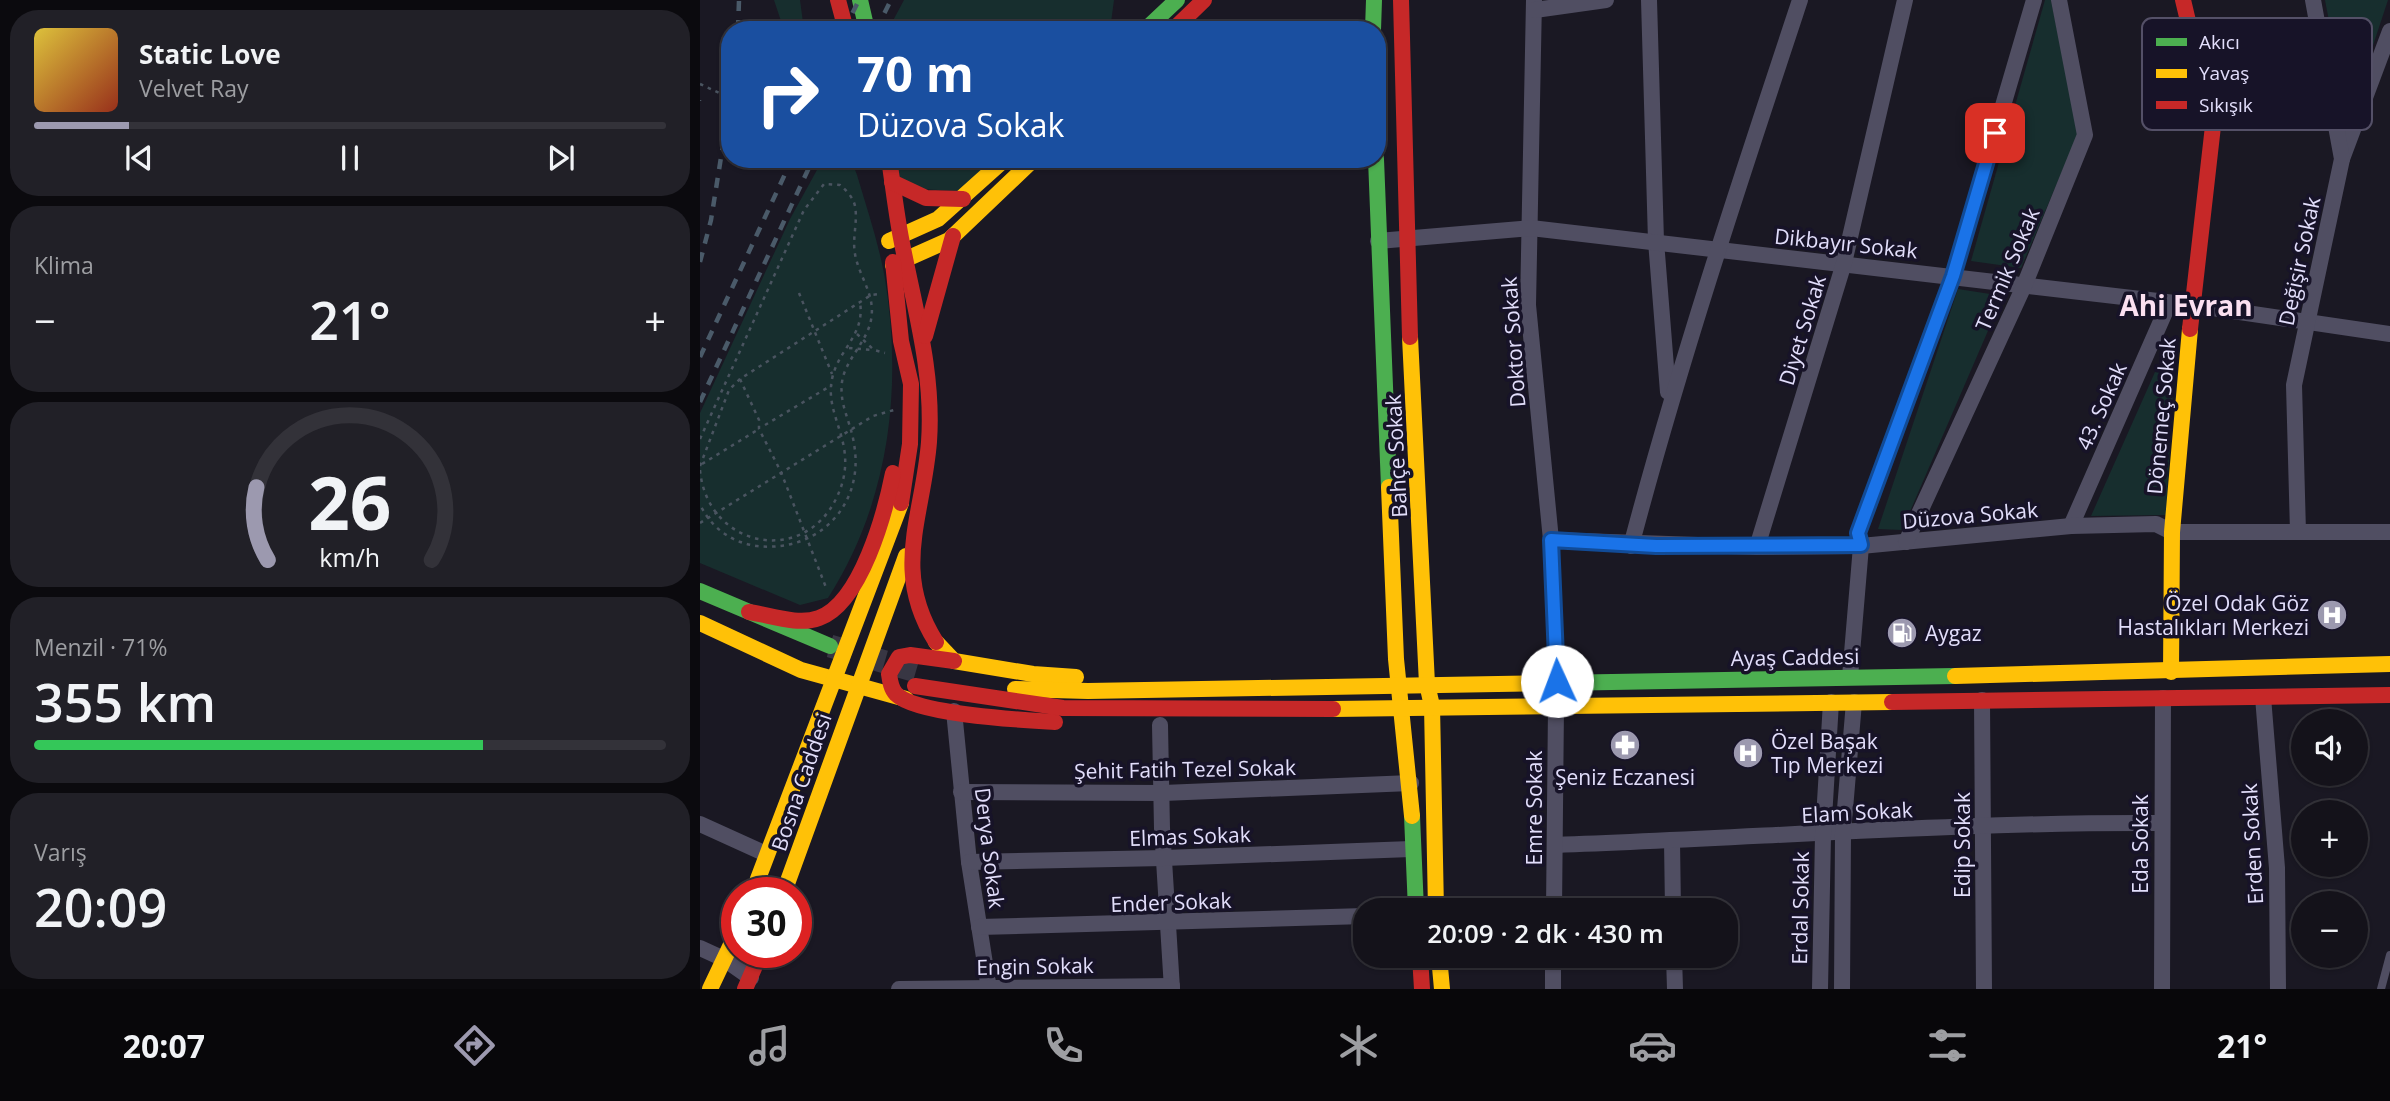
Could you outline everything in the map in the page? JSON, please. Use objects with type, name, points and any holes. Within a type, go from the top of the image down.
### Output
[{"type":"main road","points":[[860,0],[865,21]]},
{"type":"main road","points":[[1155,21],[1177,0]]},
{"type":"main road","points":[[1182,21],[1204,0]]},
{"type":"main road","points":[[1373,21],[1374,0]]},
{"type":"main road","name":"Bahçe Sokak","points":[[1401,0],[1405,239],[1427,684],[1432,706],[1436,898]]},
{"type":"main road","name":"Dönemeç Sokak","points":[[2183,0],[2187,18]]},
{"type":"main road","name":"Dönemeç Sokak","points":[[2171,672],[2172,532],[2192,304],[2213,130]]},
{"type":"main road","points":[[881,168],[899,263],[923,342],[930,400],[929,443],[914,541],[912,580],[915,603],[935,641],[954,661]]},
{"type":"main road","points":[[884,168],[892,182],[916,197],[934,201],[963,199]]},
{"type":"main road","points":[[895,239],[932,224],[996,168]]},
{"type":"main road","points":[[899,263],[937,248],[953,236],[1025,168]]},
{"type":"main road","name":"Bahçe Sokak","points":[[1376,168],[1396,659],[1411,783],[1411,849],[1415,898]]},
{"type":"main road","points":[[892,182],[895,239]]},
{"type":"main road","points":[[923,342],[953,236]]},
{"type":"main road","points":[[749,612],[792,618],[821,618],[835,610],[852,587],[884,507],[896,451],[901,341],[896,290],[899,263]]},
{"type":"main road","name":"Bosna Caddesi","points":[[758,877],[900,509],[906,478],[911,384],[901,341]]},
{"type":"main road","name":"Bosna Caddesi","points":[[789,877],[904,559],[914,541]]},
{"type":"main road","points":[[700,584],[723,601]]},
{"type":"main road","points":[[700,592],[749,612],[829,654],[700,609]]},
{"type":"main road","points":[[792,618],[873,647],[910,655],[1033,674],[1175,682],[1200,690]]},
{"type":"main road","points":[[700,623],[802,670],[858,685],[1029,690],[1200,690]]},
{"type":"main road","points":[[910,655],[899,657],[889,674],[896,694],[913,686],[1063,708],[1202,711],[2390,695]]},
{"type":"main road","name":"Ayaş Caddesi","points":[[1200,690],[1557,681],[2171,672],[2390,664]]},
{"type":"main road","points":[[802,670],[810,682],[817,720]]},
{"type":"main road","points":[[913,686],[954,711],[992,718],[1104,725]]},
{"type":"main road","points":[[1141,725],[1185,722],[1202,711]]},
{"type":"main road","points":[[710,989],[721,965]]},
{"type":"main road","points":[[1421,968],[1422,989]]},
{"type":"main road","points":[[1440,968],[1442,989]]},
{"type":"street","points":[[1535,5],[1606,0]]},
{"type":"street","points":[[1649,0],[1656,241],[1669,401]]},
{"type":"street","points":[[1631,545],[1669,401],[1716,250],[1801,0]]},
{"type":"street","name":"Diyet Sokak","points":[[1757,547],[1844,263],[1905,0]]},
{"type":"street","points":[[1850,677],[1861,545],[1858,533],[1953,276],[2034,0]]},
{"type":"street","name":"Termik Sokak","points":[[1906,542],[2024,286],[2085,135],[2059,0]]},
{"type":"street","name":"Değişir Sokak","points":[[2313,0],[2316,18]]},
{"type":"street","name":"Doktor Sokak","points":[[1535,5],[1528,305],[1551,540],[1557,681]]},
{"type":"street","points":[[2372,78],[2390,30]]},
{"type":"street","name":"Değişir Sokak","points":[[2298,532],[2294,385],[2342,159],[2337,130]]},
{"type":"street","points":[[2342,159],[2353,130]]},
{"type":"street","name":"Dikbayır Sokak","points":[[1378,241],[1531,228],[2192,304],[2390,334]]},
{"type":"street","name":"43. Sokak","points":[[2071,526],[2169,303]]},
{"type":"street","name":"Düzova Sokak","points":[[1551,540],[1631,545],[1861,545],[2071,526],[2156,524],[2172,532],[2390,532]]},
{"type":"street","name":"Erden Sokak","points":[[2263,697],[2277,868],[2278,989]]},
{"type":"street","name":"Eda Sokak","points":[[2162,989],[2160,823],[2163,698]]},
{"type":"street","name":"Edip Sokak","points":[[1982,700],[1984,989]]},
{"type":"street","name":"Erdal Sokak","points":[[1820,989],[1823,835],[1831,702]]},
{"type":"street","points":[[1842,989],[1843,833],[1854,702]]},
{"type":"street","name":"Emre Sokak","points":[[1554,898],[1556,706]]},
{"type":"street","name":"Derya Sokak","points":[[954,711],[969,862],[989,988]]},
{"type":"street","points":[[1160,725],[1172,987]]},
{"type":"street","name":"Şehit Fatih Tezel Sokak","points":[[961,792],[1163,793],[1411,783]]},
{"type":"street","name":"Elam Sokak","points":[[1556,845],[1823,835],[2028,822],[2160,823]]},
{"type":"street","points":[[700,824],[766,854]]},
{"type":"street","points":[[1672,841],[1673,898]]},
{"type":"street","name":"Elmas Sokak","points":[[969,862],[1411,849]]},
{"type":"street","name":"Ender Sokak","points":[[979,927],[1353,916]]},
{"type":"street","points":[[700,948],[721,958]]},
{"type":"street","points":[[734,968],[753,985]]},
{"type":"street","points":[[1553,968],[1553,989]]},
{"type":"street","points":[[1674,968],[1675,989]]},
{"type":"street","name":"Engin Sokak","points":[[899,989],[1172,987]]},
{"type":"lane","points":[[2381,989],[2390,955]]},
{"type":"path","points":[[700,84],[721,94]]},
{"type":"path","points":[[700,439],[804,210],[824,184],[840,185],[853,199],[855,256],[871,295],[872,318],[842,379],[844,411],[855,445],[854,471],[846,499],[832,523],[807,540],[777,547],[743,543],[723,533],[707,517],[700,504]]},
{"type":"path","points":[[860,302],[860,325],[857,334],[833,376],[833,403],[843,435],[846,465],[843,482],[827,514],[804,533],[777,540],[755,538],[731,528],[714,513],[706,498],[700,467],[729,390],[740,379],[814,332],[860,302],[871,295],[896,290]]},
{"type":"path","points":[[799,293],[833,376]]},
{"type":"path","points":[[857,334],[874,350]]},
{"type":"path","points":[[849,348],[874,350],[900,358]]},
{"type":"path","points":[[740,379],[759,420],[759,429],[765,435],[781,472],[835,610]]},
{"type":"path","points":[[765,425],[832,384]]},
{"type":"path","points":[[700,523],[873,416],[897,409]]},
{"type":"path","points":[[759,420],[765,425]]},
{"type":"path","points":[[765,425],[765,435]]},
{"type":"path","points":[[700,467],[759,429]]},
{"type":"green space","points":[[774,0],[800,0],[803,21],[781,21]]},
{"type":"green space","points":[[904,0],[1114,0],[1111,21],[893,21]]},
{"type":"green space","points":[[2045,0],[2051,0],[2078,134],[2021,268],[1971,261]]},
{"type":"green space","points":[[2325,0],[2388,0],[2372,48],[2372,18],[2328,18]]},
{"type":"green space","points":[[818,168],[854,168],[885,279],[892,362],[886,444],[878,484],[865,524],[849,562],[828,598],[800,605],[700,563],[700,413],[790,219]]},
{"type":"green space","points":[[896,168],[984,168],[957,191],[901,188]]},
{"type":"green space","points":[[1958,289],[2003,296],[1902,530],[1878,529]]},
{"type":"green space","points":[[2155,372],[2174,374],[2166,515],[2091,516]]},
{"type":"tunnel","points":[[830,646],[916,671]]},
{"type":"railway","points":[[738,21],[739,0]]},
{"type":"railway","points":[[848,21],[859,0]]},
{"type":"railway","points":[[880,21],[891,0]]},
{"type":"railway","points":[[700,262],[711,220],[721,157]]},
{"type":"railway","points":[[700,357],[788,168]]},
{"type":"railway","points":[[700,402],[809,168]]},
{"type":"traffic: fast","points":[[860,0],[865,21]]},
{"type":"traffic: fast","points":[[1155,21],[1177,0]]},
{"type":"traffic: fast","points":[[1373,21],[1374,0]]},
{"type":"traffic: fast","points":[[1376,168],[1389,487]]},
{"type":"traffic: fast","points":[[700,591],[830,646]]},
{"type":"traffic: fast","points":[[1556,683],[1955,676]]},
{"type":"traffic: fast","points":[[1412,816],[1415,898]]},
{"type":"traffic: slow","points":[[889,241],[938,219],[995,168]]},
{"type":"traffic: slow","points":[[893,265],[949,240],[1025,168]]},
{"type":"traffic: slow","points":[[2171,672],[2172,532],[2190,329]]},
{"type":"traffic: slow","points":[[1410,337],[1427,684],[1432,706],[1436,898]]},
{"type":"traffic: slow","points":[[1389,487],[1396,659],[1412,816]]},
{"type":"traffic: slow","points":[[759,877],[901,503]]},
{"type":"traffic: slow","points":[[789,877],[906,556]]},
{"type":"traffic: slow","points":[[700,623],[801,670],[906,699]]},
{"type":"traffic: slow","points":[[936,642],[954,661],[1033,674],[1076,677]]},
{"type":"traffic: slow","points":[[1955,676],[2390,664]]},
{"type":"traffic: slow","points":[[1015,689],[1088,691],[1556,683]]},
{"type":"traffic: slow","points":[[1333,709],[1892,702]]},
{"type":"traffic: slow","points":[[710,989],[721,966]]},
{"type":"traffic: slow","points":[[1440,968],[1442,989]]},
{"type":"traffic: jam","points":[[838,0],[844,21]]},
{"type":"traffic: jam","points":[[1182,21],[1204,0]]},
{"type":"traffic: jam","points":[[1401,0],[1410,337]]},
{"type":"traffic: jam","points":[[2183,0],[2187,18]]},
{"type":"traffic: jam","points":[[2190,329],[2213,130]]},
{"type":"traffic: jam","points":[[890,168],[929,390],[929,442],[913,544],[912,567],[915,591],[923,616],[936,642]]},
{"type":"traffic: jam","points":[[892,182],[926,198],[963,199]]},
{"type":"traffic: jam","points":[[925,336],[953,236]]},
{"type":"traffic: jam","points":[[893,262],[901,341],[911,384],[910,444],[901,503]]},
{"type":"traffic: jam","points":[[749,612],[802,621],[819,618],[834,609],[847,595],[869,555],[893,473]]},
{"type":"traffic: jam","points":[[954,661],[910,655],[899,657],[889,674],[893,690],[908,701],[947,712],[1055,722]]},
{"type":"traffic: jam","points":[[915,686],[1063,708],[1333,709]]},
{"type":"traffic: jam","points":[[1892,702],[2390,695]]},
{"type":"traffic: jam","points":[[745,989],[754,968]]},
{"type":"traffic: jam","points":[[1421,968],[1422,989]]},
{"type":"place","name":"Özel Odak Göz Hastalıkları Merkezi","points":[[2332,615]]},
{"type":"place","name":"Aygaz","points":[[1902,633]]},
{"type":"place","name":"Şeniz Eczanesi","points":[[1625,745]]},
{"type":"place","name":"Özel Başak Tıp Merkezi","points":[[1748,753]]},
{"type":"district","name":"Ahi Evran","points":[[2186,305]]},
{"type":"route","points":[[1557,681],[1551,540],[1656,546],[1861,545],[1858,533],[1953,276],[1995,133]]}]
